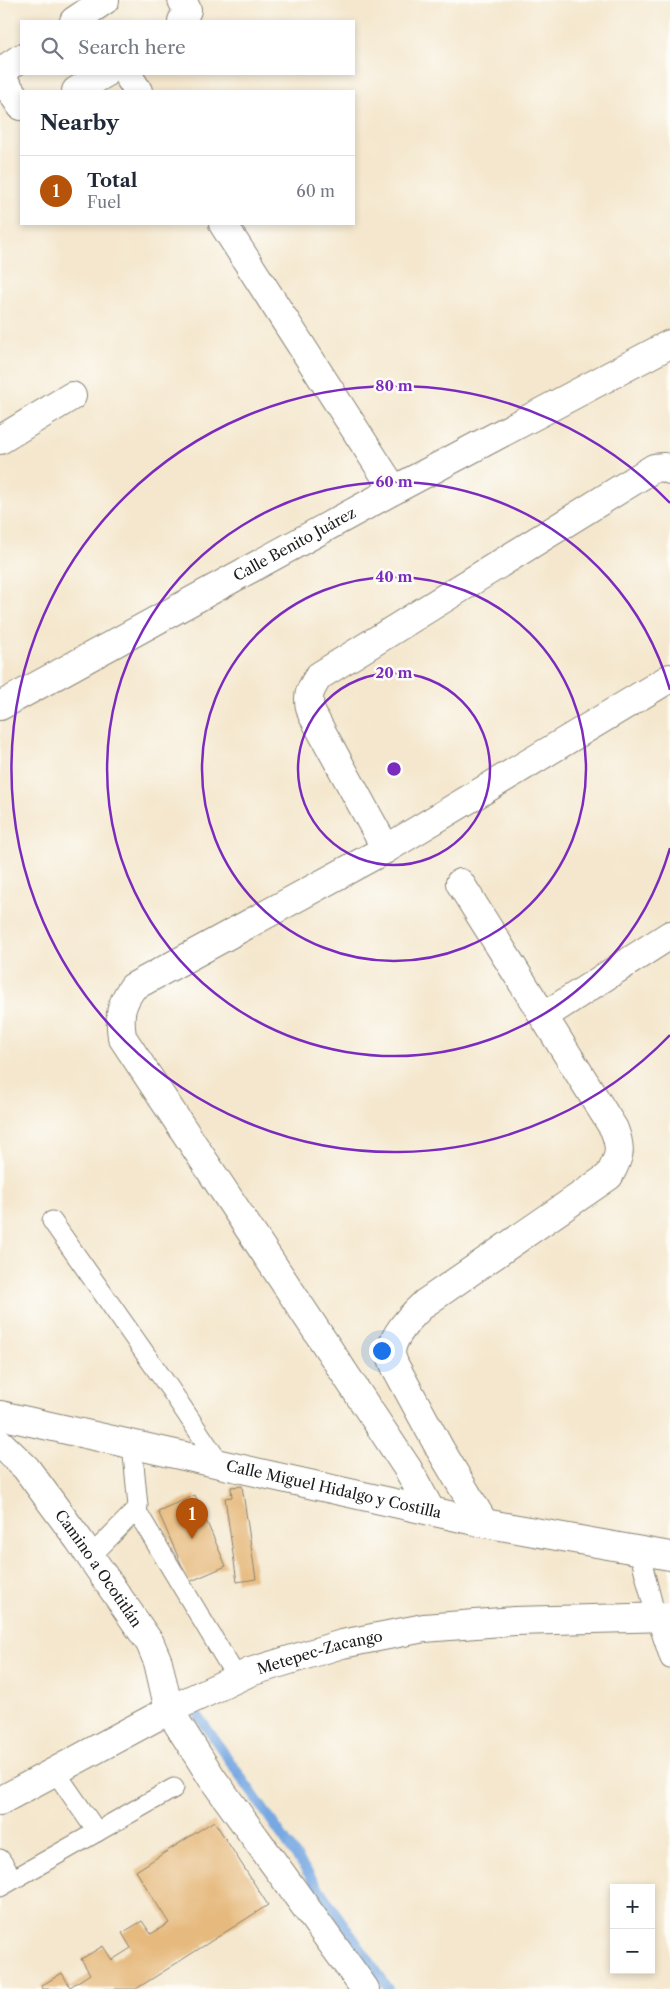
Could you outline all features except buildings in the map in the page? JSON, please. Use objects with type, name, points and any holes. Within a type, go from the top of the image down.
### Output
[{"type":"street","points":[[75,20],[105,0]]},
{"type":"street","points":[[182,0],[187,10],[182,20]]},
{"type":"street","points":[[20,59],[9,66],[3,75],[4,81],[20,105]]},
{"type":"street","points":[[78,90],[102,75]]},
{"type":"street","points":[[128,75],[137,90]]},
{"type":"street","points":[[224,225],[394,490]]},
{"type":"street","name":"Calle Benito Juárez","points":[[4,695],[670,344]]},
{"type":"street","points":[[0,440],[72,396]]},
{"type":"street","points":[[386,849],[312,714],[307,701],[311,687],[319,676],[654,468],[664,467],[670,470]]},
{"type":"street","points":[[431,1511],[408,1469],[122,1037],[119,1019],[124,1000],[133,987],[386,849],[670,678]]},
{"type":"street","points":[[460,883],[614,1129],[620,1144],[617,1161],[609,1176],[425,1303],[413,1314],[398,1334],[391,1356],[440,1449],[484,1523]]},
{"type":"street","points":[[544,1016],[670,935]]},
{"type":"street","name":"Calle Miguel Hidalgo y Costilla","points":[[0,1415],[484,1523],[670,1556]]},
{"type":"street","name":"Camino a Ocotitlán","points":[[0,1443],[26,1468],[150,1643],[158,1662],[169,1710],[212,1778],[364,1989]]},
{"type":"street","name":"Metepec-Zacango","points":[[0,1801],[169,1710],[250,1672],[342,1644],[424,1628],[514,1621],[663,1617]]},
{"type":"lane","points":[[52,1221],[170,1389],[220,1464]]},
{"type":"lane","points":[[90,1557],[136,1510],[139,1502],[132,1444]]},
{"type":"lane","points":[[136,1510],[237,1678]]},
{"type":"lane","points":[[639,1551],[663,1617],[670,1659]]},
{"type":"lane","points":[[55,1771],[97,1832]]},
{"type":"lane","points":[[0,1859],[6,1883],[174,1788]]},
{"type":"waterway","points":[[199,1717],[389,1989]]},
{"type":"place","name":"Total","points":[[192,1539]]}]
